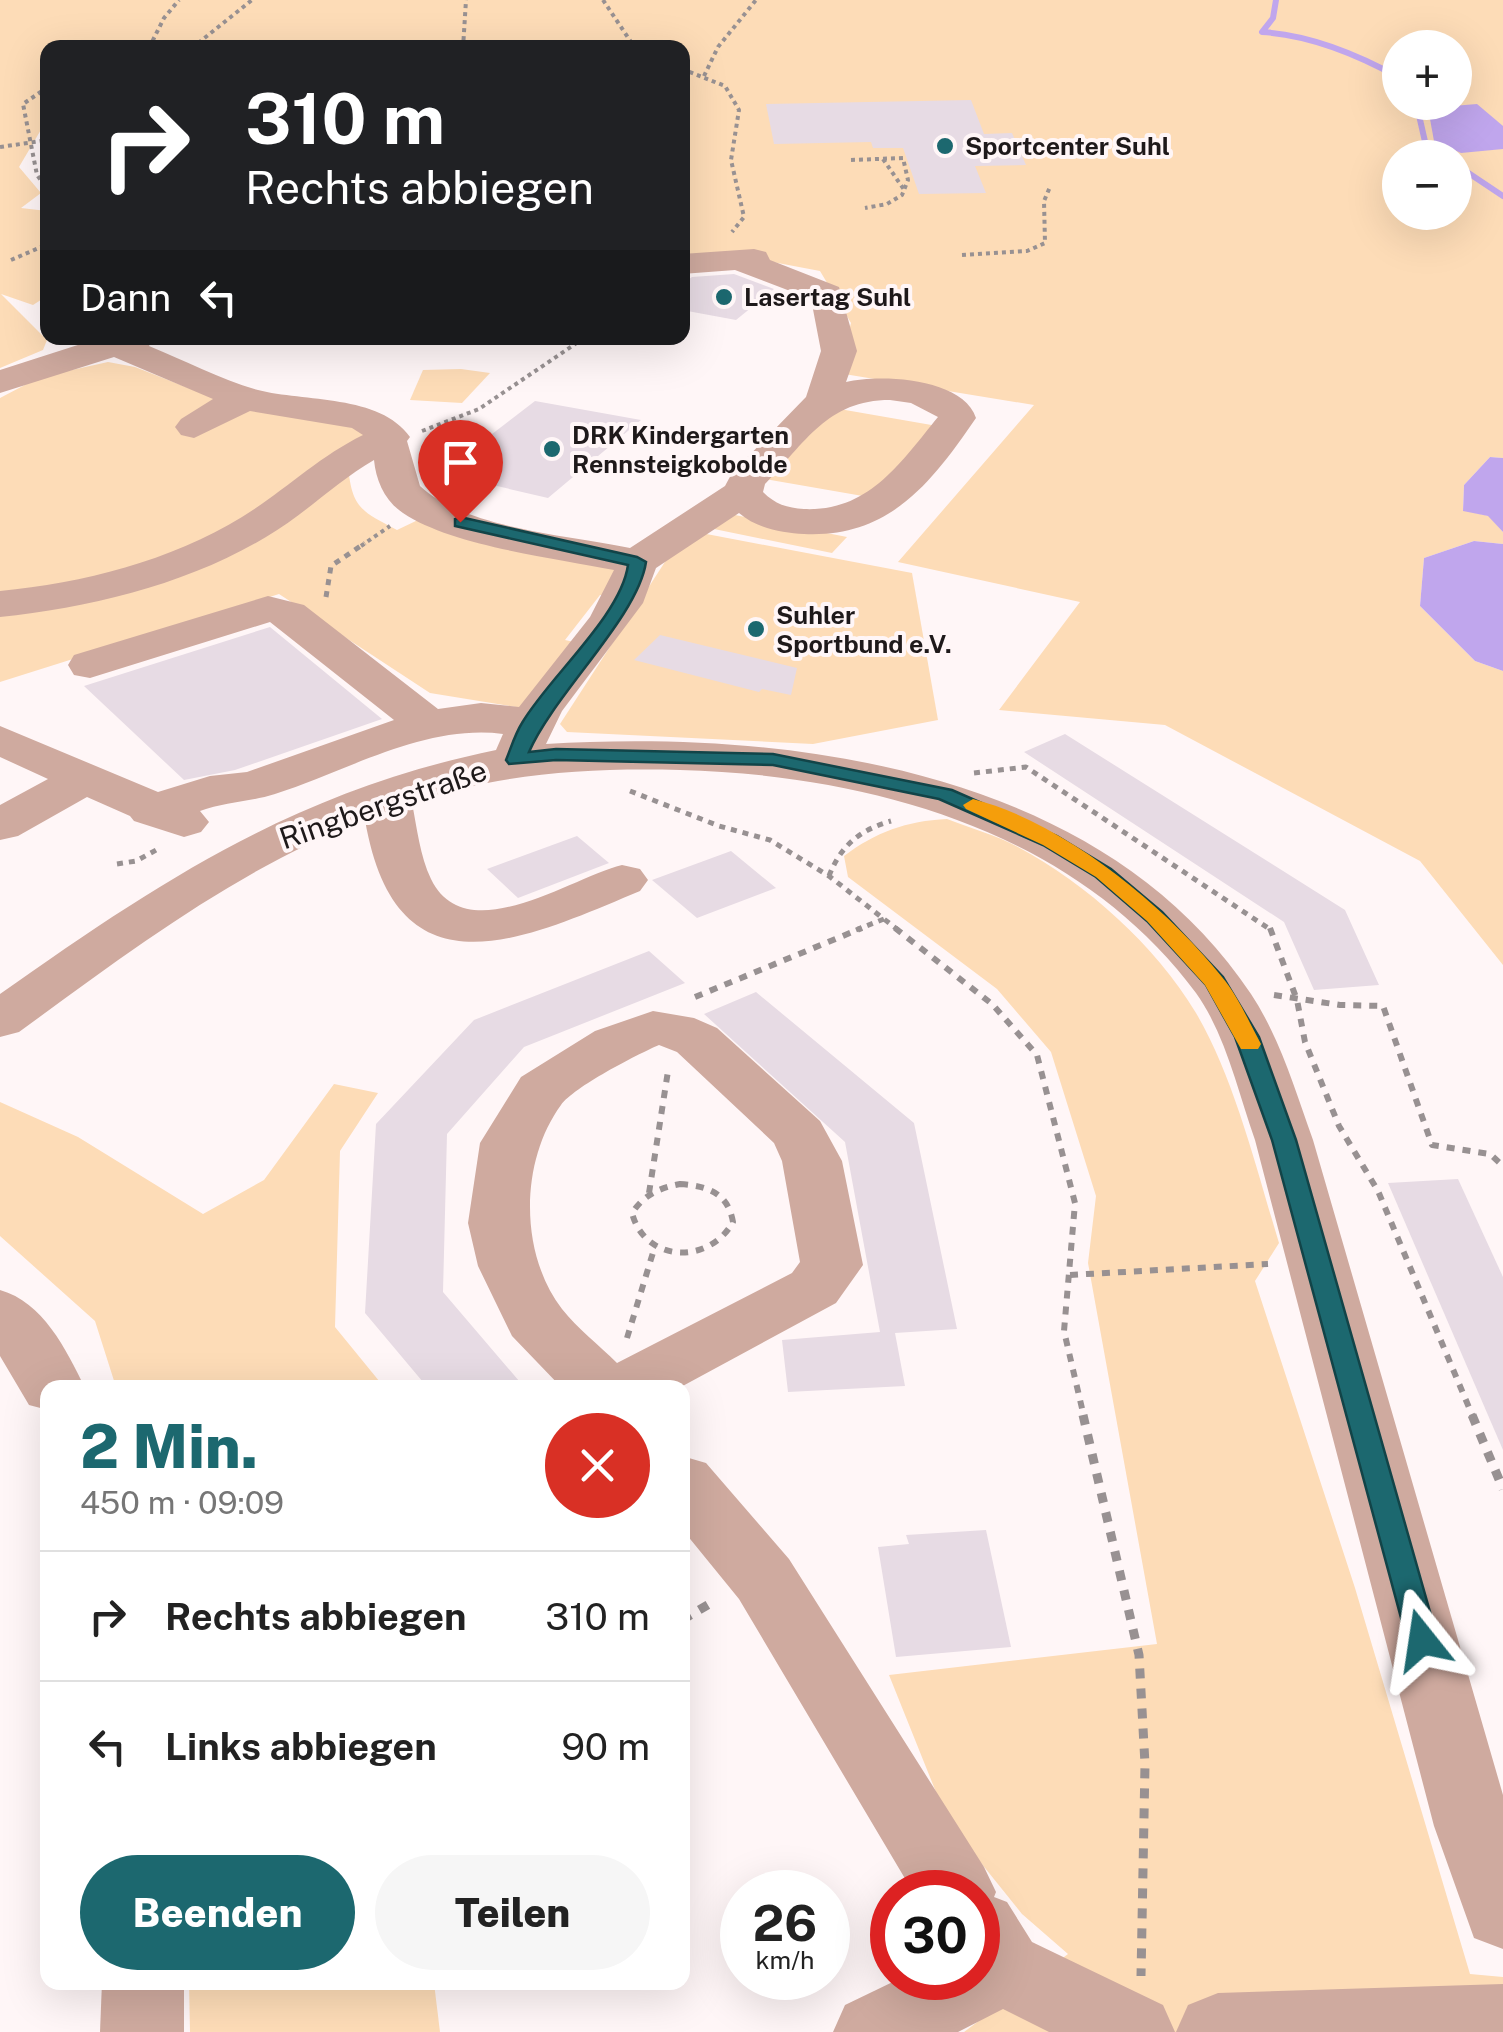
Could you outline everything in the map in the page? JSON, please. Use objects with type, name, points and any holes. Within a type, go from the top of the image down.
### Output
[{"type":"street","points":[[691,264],[748,260],[761,270],[806,280],[827,294],[839,352],[824,392],[826,401]]},
{"type":"street","points":[[0,382],[102,345]]},
{"type":"street","points":[[127,345],[247,399],[363,419],[391,438],[396,484],[416,504],[460,522],[637,562],[743,492],[746,481],[826,401],[863,390],[902,390],[943,402],[958,418],[890,500],[854,519],[824,524],[768,516],[752,506],[743,492]]},
{"type":"street","points":[[194,427],[220,409],[247,399]]},
{"type":"street","points":[[0,604],[43,602],[222,546],[256,526],[362,448],[391,438]]},
{"type":"street","points":[[151,810],[210,791],[255,785],[428,724],[481,717],[524,741],[635,578],[637,562]]},
{"type":"street","points":[[90,665],[268,610],[289,614],[428,724]]},
{"type":"street","points":[[0,740],[250,852]]},
{"type":"street","name":"Ringbergstraße","points":[[0,1020],[141,918],[250,852],[448,776],[524,741],[610,755]]},
{"type":"street","points":[[610,755],[645,771],[818,781],[855,774],[967,802],[1050,840],[1103,873],[1155,916],[1215,982],[1247,1037],[1284,1140],[1472,1826],[1503,1913]]},
{"type":"street","points":[[0,825],[82,780]]},
{"type":"street","points":[[386,798],[397,855],[410,888],[429,914],[456,928],[505,925],[622,880]]},
{"type":"street","points":[[653,1028],[697,1040],[800,1134],[812,1161],[832,1265],[814,1288],[616,1376],[536,1320],[509,1266],[498,1223],[501,1179],[509,1143],[541,1090],[602,1050],[653,1028]]},
{"type":"street","points":[[0,1312],[37,1357],[48,1380]]},
{"type":"street","points":[[690,1491],[764,1579],[943,1870]]},
{"type":"street","points":[[1000,1951],[1137,2013]]},
{"type":"street","points":[[142,2032],[144,1990]]},
{"type":"street","points":[[875,2032],[918,2000]]},
{"type":"street","points":[[1218,2032],[1503,2022]]},
{"type":"path","points":[[153,40],[179,0]]},
{"type":"path","points":[[202,40],[252,0]]},
{"type":"path","points":[[464,40],[466,0]]},
{"type":"path","points":[[603,0],[630,40]]},
{"type":"path","points":[[704,76],[718,47],[756,0]]},
{"type":"path","points":[[690,72],[726,86],[739,110],[731,160],[744,217],[691,264]]},
{"type":"path","points":[[40,93],[24,104],[40,178]]},
{"type":"path","points":[[0,148],[40,142]]},
{"type":"path","points":[[851,160],[903,158],[911,176],[905,191],[894,202],[865,208]]},
{"type":"path","points":[[883,159],[905,191]]},
{"type":"path","points":[[962,256],[1026,252],[1045,243],[1049,233],[1042,205],[1050,188]]},
{"type":"path","points":[[11,260],[40,247]]},
{"type":"path","points":[[391,438],[434,430],[460,419],[573,345]]},
{"type":"path","points":[[289,614],[322,602],[327,596],[331,566],[416,504]]},
{"type":"path","points":[[610,755],[596,774],[611,784],[719,826],[770,840],[829,876],[992,1004],[1036,1055],[1075,1202],[1064,1330],[1139,1655],[1146,1764],[1137,2013]]},
{"type":"path","points":[[829,876],[836,852],[865,830],[967,802]]},
{"type":"path","points":[[1215,982],[1296,1000],[1383,1006],[1432,1146],[1490,1154],[1503,1166]]},
{"type":"path","points":[[680,1184],[697,1185],[724,1198],[732,1208],[730,1230],[709,1247],[677,1252],[655,1246],[638,1234],[632,1224],[632,1212],[649,1193],[680,1184]]},
{"type":"path","points":[[616,1376],[655,1246]]},
{"type":"path","points":[[1070,1275],[1318,1263]]},
{"type":"shaded area","points":[[0,0],[1503,0],[1503,458],[1490,457],[1464,485],[1463,510],[1489,516],[1503,532],[1503,544],[1474,541],[1424,558],[1420,606],[1475,661],[1503,671],[1503,965],[1420,861],[1165,725],[999,710],[1080,602],[898,562],[1034,405],[838,373],[851,323],[820,271],[747,257],[690,263],[690,40],[40,40],[40,131],[19,167],[40,192],[21,208],[40,210],[40,300],[33,305],[1,294],[40,333],[40,345],[45,345],[43,350],[0,368]]},
{"type":"shaded area","points":[[1472,104],[1477,104],[1503,126],[1503,149],[1472,152],[1472,140],[1434,140],[1430,120],[1472,120]]},
{"type":"shaded area","points":[[108,362],[135,367],[209,396],[372,432],[348,466],[352,491],[361,507],[397,530],[420,519],[613,567],[627,580],[614,596],[600,595],[565,640],[578,643],[522,708],[430,693],[279,594],[0,682],[0,398],[40,377]]},
{"type":"shaded area","points":[[423,370],[490,373],[462,403],[410,400]]},
{"type":"shaded area","points":[[828,407],[943,427],[880,499],[759,478]]},
{"type":"shaded area","points":[[1490,457],[1503,458],[1503,532],[1488,516],[1463,511],[1464,485]]},
{"type":"shaded area","points":[[730,514],[847,537],[832,553],[714,529]]},
{"type":"shaded area","points":[[696,532],[912,573],[938,720],[813,744],[567,732],[560,724],[672,551]]},
{"type":"shaded area","points":[[1474,541],[1503,544],[1503,671],[1475,661],[1420,606],[1424,558]]},
{"type":"shaded area","points":[[947,819],[992,835],[1069,879],[1140,940],[1179,988],[1210,1038],[1244,1125],[1279,1243],[1255,1281],[1355,1588],[1470,1974],[1503,1977],[1503,2032],[964,2032],[1068,1954],[1022,1914],[1000,1887],[1000,1870],[987,1870],[948,1822],[889,1675],[1157,1644],[1088,1263],[1096,1196],[1051,1052],[997,989],[848,877],[844,856],[868,840],[918,822]]},
{"type":"shaded area","points":[[334,1084],[378,1093],[340,1151],[335,1327],[378,1380],[114,1380],[95,1321],[0,1236],[0,1102],[78,1137],[203,1214],[264,1180]]},
{"type":"shaded area","points":[[189,1990],[435,1990],[440,2032],[190,2032]]},
{"type":"building","name":"Sportcenter Suhl","points":[[971,100],[984,134],[1012,133],[1026,165],[975,166],[986,193],[919,194],[903,148],[873,148],[871,142],[774,144],[766,104]]},
{"type":"building","name":"Lasertag Suhl","points":[[734,274],[774,289],[736,320],[690,311],[692,277]]},
{"type":"building","name":"DRK Kindergarten Rennsteigkobolde","points":[[535,401],[641,420],[548,498],[441,473]]},
{"type":"building","points":[[270,627],[382,719],[235,770],[184,780],[84,686]]},
{"type":"building","points":[[660,635],[797,668],[791,695],[762,689],[759,692],[634,660]]},
{"type":"building","points":[[1065,734],[1345,910],[1379,985],[1314,990],[1284,922],[1024,752]]},
{"type":"building","points":[[577,836],[609,863],[518,898],[487,869]]},
{"type":"building","points":[[731,851],[776,888],[697,918],[652,880]]},
{"type":"building","points":[[649,951],[685,983],[524,1047],[447,1134],[443,1292],[518,1380],[421,1380],[365,1313],[376,1124],[474,1020]]},
{"type":"building","points":[[756,992],[914,1123],[957,1329],[895,1333],[905,1386],[788,1392],[782,1340],[880,1332],[845,1142],[704,1014]]},
{"type":"building","points":[[1458,1179],[1503,1277],[1503,1450],[1388,1183]]},
{"type":"building","points":[[986,1530],[1011,1647],[896,1657],[878,1547],[909,1544],[906,1535]]},
{"type":"waterway","points":[[1276,0],[1273,18],[1262,32],[1333,47],[1382,69]]},
{"type":"waterway","points":[[1420,120],[1425,140]]},
{"type":"waterway","points":[[1472,175],[1503,196]]},
{"type":"slow traffic","points":[[973,805],[1050,840],[1103,873],[1155,916],[1215,982],[1250,1044]]},
{"type":"place","name":"Sportcenter Suhl","points":[[945,146]]},
{"type":"place","name":"Lasertag Suhl","points":[[724,297]]},
{"type":"place","name":"DRK Kindergarten Rennsteigkobolde","points":[[552,449]]},
{"type":"place","name":"Suhler Sportbund e.V.","points":[[756,629]]},
{"type":"route","points":[[460,522],[637,562],[635,578],[532,723],[516,760],[556,754],[773,760],[945,794],[1050,840],[1103,873],[1155,916],[1215,982],[1247,1037],[1284,1140],[1422,1640]]}]
